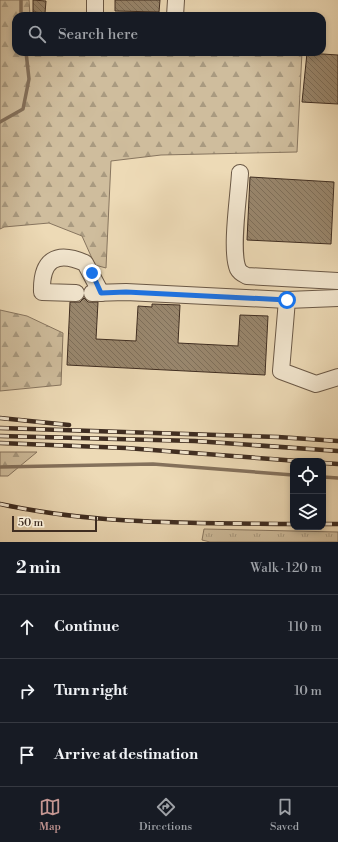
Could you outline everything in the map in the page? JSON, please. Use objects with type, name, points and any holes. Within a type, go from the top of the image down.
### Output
[{"type":"street","points":[[95,12],[96,0]]},
{"type":"street","points":[[175,12],[176,0]]},
{"type":"street","points":[[240,173],[235,251],[237,267],[240,273],[247,276],[338,281]]},
{"type":"street","points":[[76,293],[42,292],[42,280],[46,266],[53,259],[64,256],[85,263],[97,293],[126,292],[287,300],[338,298]]},
{"type":"street","points":[[287,300],[281,371],[316,384],[338,377]]},
{"type":"green space","points":[[0,0],[29,0],[30,12],[12,12],[12,56],[302,56],[297,152],[161,155],[111,161],[106,268],[95,265],[82,236],[49,223],[4,227],[0,229]]},
{"type":"green space","points":[[0,310],[27,316],[63,333],[61,385],[0,391]]},
{"type":"green space","points":[[0,452],[37,452],[8,476],[0,476]]},
{"type":"green space","points":[[204,529],[338,532],[338,542],[210,542],[202,540]]},
{"type":"building","points":[[33,0],[46,1],[45,12],[33,12]]},
{"type":"building","points":[[115,0],[160,0],[159,12],[115,11]]},
{"type":"building","points":[[338,55],[338,104],[302,102],[307,56]]},
{"type":"building","points":[[250,177],[334,182],[331,244],[247,240]]},
{"type":"building","points":[[84,298],[88,302],[98,302],[96,339],[136,341],[138,306],[152,307],[152,304],[180,305],[178,343],[238,346],[240,315],[268,316],[265,375],[67,365],[70,302],[80,302]]},
{"type":"waterway","points":[[21,0],[21,12]]},
{"type":"waterway","points":[[0,122],[23,109],[29,79],[26,56]]},
{"type":"waterway","points":[[0,467],[153,464],[290,475]]},
{"type":"waterway","points":[[326,477],[338,478]]},
{"type":"railway","points":[[0,418],[69,425]]},
{"type":"railway","points":[[0,428],[278,437],[338,441]]},
{"type":"railway","points":[[0,436],[195,441],[338,451]]},
{"type":"railway","points":[[0,443],[126,448],[290,460]]},
{"type":"railway","points":[[326,463],[338,464]]},
{"type":"railway","points":[[0,504],[72,516],[146,522],[290,524]]},
{"type":"railway","points":[[326,524],[338,524]]},
{"type":"route","points":[[92,273],[101,293],[126,292],[287,300]]}]
